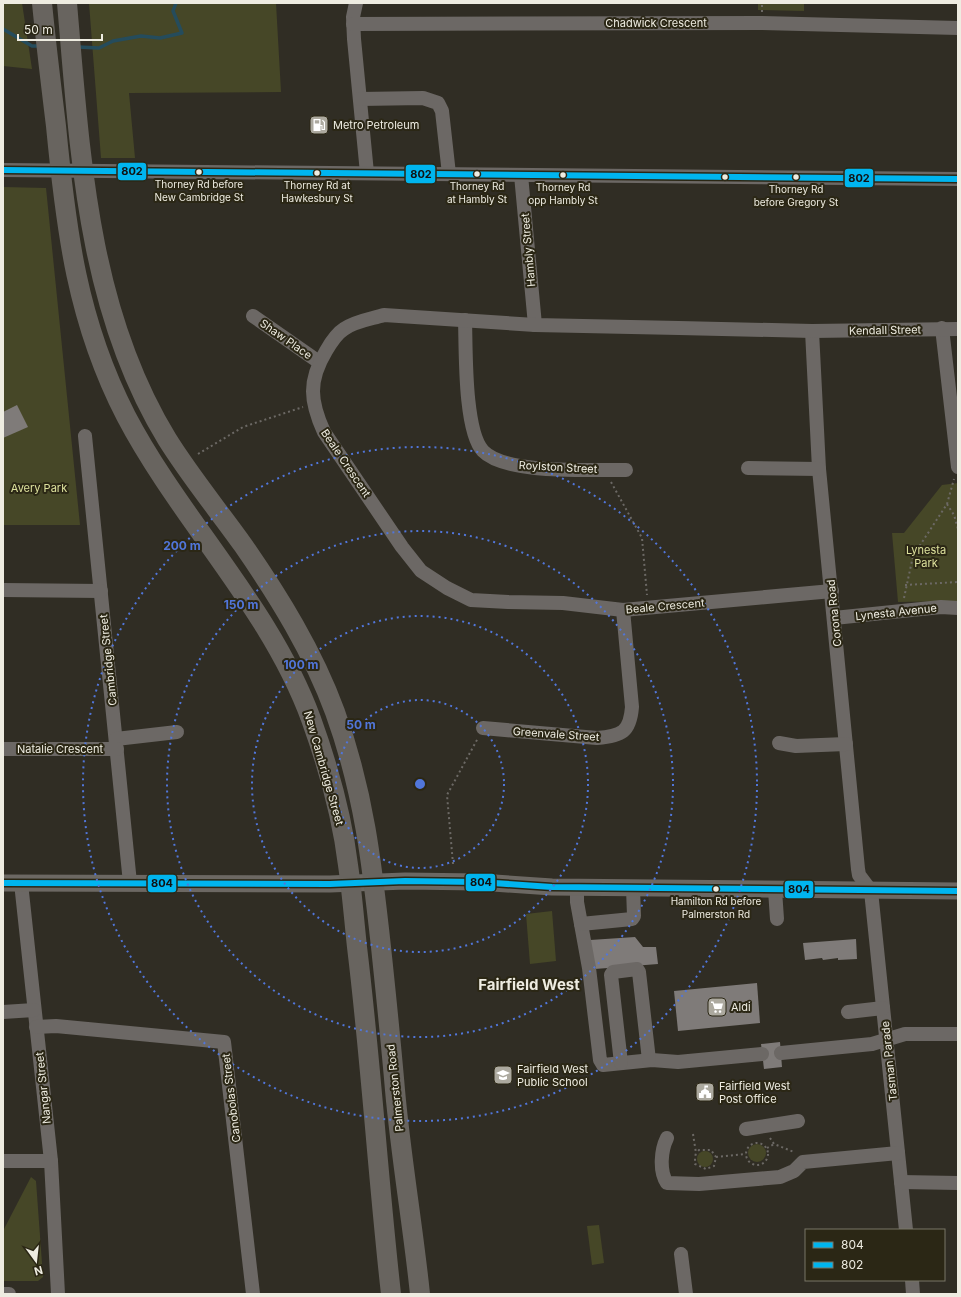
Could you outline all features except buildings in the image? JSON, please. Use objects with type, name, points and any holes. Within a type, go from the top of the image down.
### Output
[{"type":"highway","name":"New Cambridge Street","points":[[42,3],[50,66],[60,171],[72,262],[86,319],[103,365],[127,417],[146,453],[270,634],[289,671],[312,722],[327,771],[339,819],[350,884]]},
{"type":"highway","points":[[67,3],[83,171],[99,271],[121,343],[142,390],[166,437],[268,582],[293,623],[316,668],[334,708],[353,768],[367,827],[375,882]]},
{"type":"highway","name":"Palmerston Road","points":[[375,882],[396,1103],[420,1294]]},
{"type":"highway","name":"Palmerston Road","points":[[350,884],[364,1000],[391,1294]]},
{"type":"main road","points":[[3,883],[350,884],[375,882],[479,882],[577,887],[958,891]]},
{"type":"street","points":[[356,3],[353,24],[367,173]]},
{"type":"street","name":"Chadwick Crescent","points":[[353,24],[762,23],[958,28]]},
{"type":"street","points":[[360,99],[423,98],[438,103],[442,111],[449,174]]},
{"type":"street","points":[[3,170],[958,178]]},
{"type":"street","name":"Hambly Street","points":[[521,175],[535,325]]},
{"type":"street","name":"Beale Crescent","points":[[812,331],[535,325],[384,315],[364,320],[343,330],[330,344],[319,362],[314,378],[312,396],[313,404],[324,432],[402,547],[421,571],[447,588],[471,600],[563,603],[623,610],[832,591]]},
{"type":"street","name":"Shaw Place","points":[[253,316],[319,362]]},
{"type":"street","name":"Roylston Street","points":[[465,320],[468,398],[475,434],[483,451],[506,464],[548,469],[626,470]]},
{"type":"street","points":[[942,328],[958,467]]},
{"type":"street","name":"Kendall Street","points":[[812,331],[942,328],[958,329]]},
{"type":"street","name":"Corona Road","points":[[812,331],[819,469],[858,869],[859,875],[871,891]]},
{"type":"street","name":"Cambridge Street","points":[[85,436],[130,883]]},
{"type":"street","points":[[748,468],[819,469]]},
{"type":"street","points":[[3,590],[101,590]]},
{"type":"street","name":"Lynesta Avenue","points":[[834,618],[941,607],[958,608]]},
{"type":"street","name":"Greenvale Street","points":[[483,728],[598,738],[613,737],[624,731],[631,722],[632,707],[623,610]]},
{"type":"street","name":"Natalie Crescent","points":[[3,750],[116,744],[177,732]]},
{"type":"street","points":[[779,743],[796,746],[846,744]]},
{"type":"street","name":"Nangar Street","points":[[21,883],[50,1161],[58,1294]]},
{"type":"street","points":[[577,887],[578,902],[589,968],[600,1060],[603,1065],[649,1060],[678,1062],[762,1054]]},
{"type":"street","points":[[582,924],[632,919],[634,916],[633,888]]},
{"type":"street","points":[[775,890],[777,919]]},
{"type":"street","name":"Tasman Parade","points":[[871,891],[906,1229]]},
{"type":"street","points":[[621,1063],[611,975],[613,972],[619,971],[637,970],[639,972],[649,1060]]},
{"type":"street","points":[[848,1012],[884,1008]]},
{"type":"street","points":[[3,1012],[34,1010]]},
{"type":"street","name":"Canobolas Street","points":[[36,1027],[56,1026],[224,1042],[253,1294]]},
{"type":"street","points":[[781,1053],[872,1044],[905,1034],[958,1034]]},
{"type":"street","points":[[746,1129],[798,1121]]},
{"type":"street","points":[[667,1138],[663,1147],[663,1177],[667,1183],[699,1184],[780,1177],[794,1171],[803,1162],[898,1153]]},
{"type":"street","points":[[3,1161],[50,1161]]},
{"type":"street","points":[[901,1182],[958,1183]]},
{"type":"street","points":[[681,1254],[686,1294]]},
{"type":"street","points":[[912,1281],[913,1294]]},
{"type":"street","points":[[3,1294],[10,1294]]},
{"type":"path","points":[[198,454],[243,428],[313,404]]},
{"type":"path","points":[[904,611],[906,585],[913,556],[948,504],[958,467]]},
{"type":"path","points":[[603,469],[642,538],[648,608]]},
{"type":"path","points":[[948,504],[954,515],[958,529]]},
{"type":"path","points":[[906,585],[958,582]]},
{"type":"path","points":[[453,864],[447,795],[483,728]]},
{"type":"path","points":[[765,1126],[774,1144],[796,1152]]},
{"type":"path","points":[[693,1134],[696,1153],[694,1157],[695,1164],[702,1168],[714,1166],[716,1157],[712,1150],[699,1150],[696,1153]]},
{"type":"path","points":[[759,1142],[767,1148],[768,1156],[766,1160],[759,1164],[752,1163],[746,1154],[750,1145],[759,1142]]},
{"type":"path","points":[[767,1148],[774,1144]]},
{"type":"path","points":[[716,1157],[746,1154]]},
{"type":"green space","points":[[3,3],[22,3],[32,69],[3,66]]},
{"type":"green space","points":[[89,3],[276,3],[281,92],[129,93],[135,158],[101,158]]},
{"type":"green space","points":[[758,3],[804,3],[804,11],[758,10]]},
{"type":"green space","name":"Avery Park","points":[[3,187],[46,188],[80,525],[3,525]]},
{"type":"green space","name":"Lynesta Park","points":[[958,483],[958,601],[898,602],[892,533],[904,533],[942,485]]},
{"type":"green space","points":[[552,911],[556,961],[530,964],[526,914]]},
{"type":"green space","points":[[757,1144],[763,1147],[766,1153],[763,1159],[757,1162],[751,1159],[748,1153],[751,1147]]},
{"type":"green space","points":[[702,1151],[708,1151],[713,1156],[711,1165],[708,1167],[702,1167],[697,1162],[697,1156]]},
{"type":"green space","points":[[31,1177],[36,1181],[43,1277],[38,1281],[3,1281],[3,1231]]},
{"type":"green space","points":[[599,1225],[604,1263],[592,1265],[587,1226]]},
{"type":"waterway","points":[[78,47],[99,48],[113,41],[141,36],[160,38],[182,33],[173,11],[176,3]]},
{"type":"waterway","points":[[3,29],[32,46],[40,46]]},
{"type":"transit line","name":"802","points":[[3,170],[958,179]]},
{"type":"transit line","name":"804","points":[[3,883],[330,884],[405,881],[479,882],[552,887],[958,891]]},
{"type":"place","name":"Metro Petroleum","points":[[319,125]]},
{"type":"place","name":"Thorney Rd before New Cambridge St","points":[[199,172]]},
{"type":"place","name":"Thorney Rd at Hawkesbury St","points":[[317,173]]},
{"type":"place","name":"Thorney Rd at Hambly St","points":[[477,174]]},
{"type":"place","name":"Thorney Rd opp Hambly St","points":[[563,175]]},
{"type":"place","name":"Thorney Rd before Gregory St","points":[[796,177]]},
{"type":"place","name":"Hamilton Rd before Palmerston Rd","points":[[716,889]]},
{"type":"place","name":"Aldi","points":[[717,1007]]},
{"type":"place","name":"Fairfield West Public School","points":[[503,1075]]},
{"type":"place","name":"Fairfield West Post Office","points":[[705,1092]]},
{"type":"district","name":"Fairfield West","points":[[529,985]]}]
